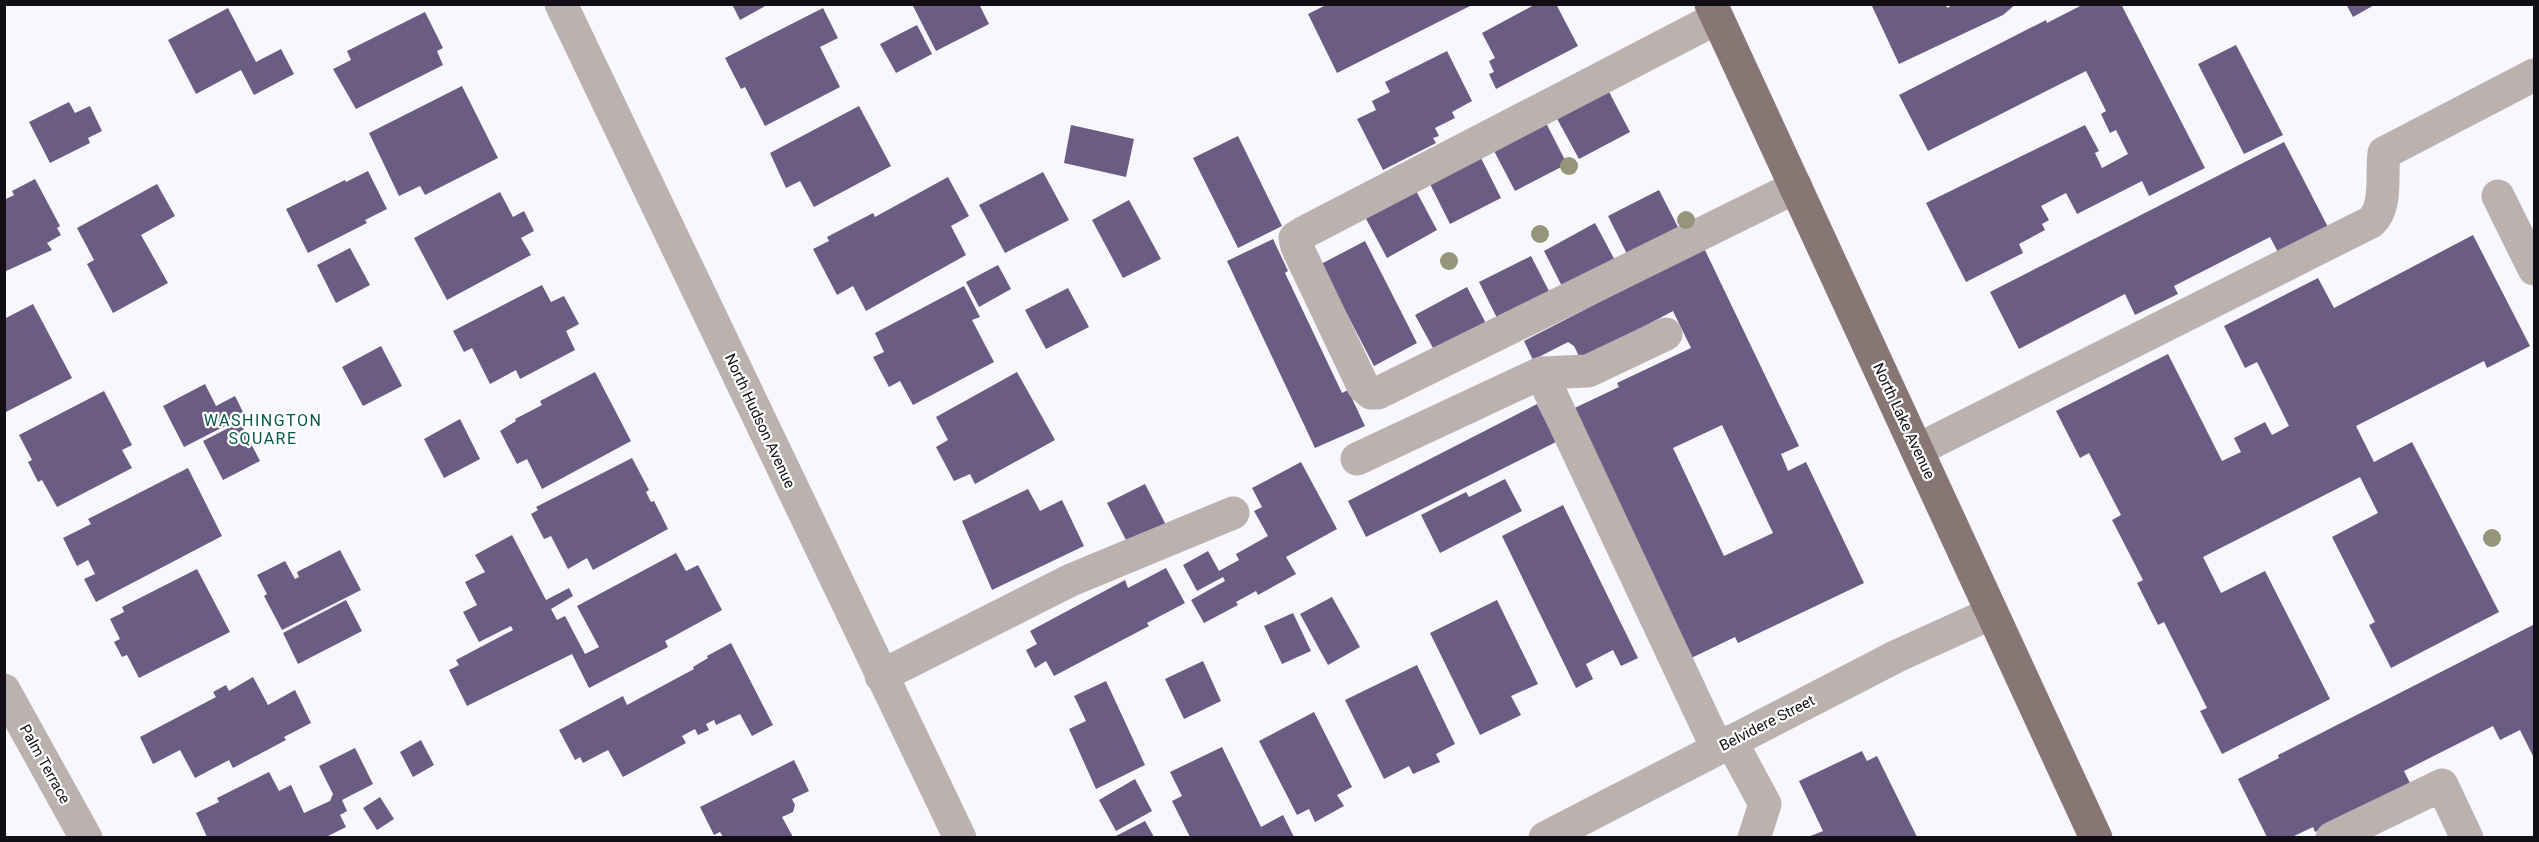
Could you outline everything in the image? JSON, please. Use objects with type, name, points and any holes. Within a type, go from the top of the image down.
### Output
[{"type":"main road","name":"North Lake Avenue","points":[[1714,11],[2096,837]]},
{"type":"street","name":"North Hudson Avenue","points":[[561,4],[960,837]]},
{"type":"street","points":[[1714,11],[1303,233],[1295,238],[1297,247],[1363,386],[1371,393],[1378,393],[1796,187]]},
{"type":"street","points":[[1917,450],[2371,222],[2379,215],[2382,203],[2384,153],[2535,75]]},
{"type":"street","points":[[2498,196],[2535,269]]},
{"type":"street","points":[[1357,459],[1541,374],[1588,371],[1666,334]]},
{"type":"street","points":[[1541,374],[1724,745],[1765,804],[1754,837]]},
{"type":"street","points":[[881,676],[1060,585],[1233,513]]},
{"type":"street","name":"Belvidere Street","points":[[1559,834],[1724,745],[1897,656],[1992,613]]},
{"type":"street","name":"Palm Terrace","points":[[4,690],[86,837]]},
{"type":"street","points":[[2332,837],[2442,785],[2467,837]]},
{"type":"building","points":[[735,4],[769,4],[740,20],[733,6]]},
{"type":"building","points":[[912,4],[979,4],[989,24],[936,51]]},
{"type":"building","points":[[1328,4],[1474,4],[1337,73],[1308,14]]},
{"type":"building","points":[[1536,4],[1556,4],[1578,46],[1496,89],[1489,74],[1494,72],[1489,61],[1495,58],[1482,33]]},
{"type":"building","points":[[1871,4],[1946,4],[1947,8],[1954,4],[2016,4],[2003,15],[1899,64]]},
{"type":"building","points":[[2084,4],[2121,4],[2205,168],[2149,196],[2142,181],[2077,214],[2066,193],[2041,206],[2049,220],[2042,224],[2045,230],[2019,244],[2023,253],[1966,282],[1926,203],[2085,125],[2099,151],[2095,153],[2102,168],[2128,154],[2116,130],[2110,133],[2101,114],[2106,111],[2086,71],[1928,151],[1899,95],[2046,20],[2047,23]]},
{"type":"building","points":[[2346,4],[2376,4],[2353,17]]},
{"type":"building","points":[[228,8],[256,62],[281,49],[294,74],[254,95],[241,70],[196,94],[168,40]]},
{"type":"building","points":[[823,8],[838,38],[820,47],[840,87],[765,126],[745,87],[741,89],[725,58]]},
{"type":"building","points":[[425,12],[443,48],[437,51],[443,65],[356,109],[333,69],[351,60],[347,51]]},
{"type":"building","points":[[917,25],[932,54],[896,73],[880,44]]},
{"type":"building","points":[[2236,45],[2283,135],[2244,154],[2198,64]]},
{"type":"building","points":[[1447,51],[1472,101],[1452,112],[1455,118],[1435,128],[1439,136],[1433,138],[1436,143],[1383,170],[1357,119],[1376,110],[1372,101],[1390,92],[1385,82]]},
{"type":"building","points":[[462,86],[498,158],[425,195],[420,186],[399,196],[369,133]]},
{"type":"building","points":[[1607,88],[1630,132],[1579,159],[1555,115]]},
{"type":"building","points":[[69,102],[75,113],[90,106],[102,131],[88,138],[90,143],[50,163],[29,122]]},
{"type":"building","points":[[859,106],[891,166],[814,207],[800,181],[786,188],[770,153]]},
{"type":"building","points":[[1545,121],[1567,164],[1515,191],[1492,147]]},
{"type":"building","points":[[1071,125],[1134,139],[1126,177],[1064,163]]},
{"type":"building","points":[[1238,136],[1282,226],[1238,248],[1193,158]]},
{"type":"building","points":[[2284,142],[2330,231],[2280,256],[2270,237],[2174,286],[2178,294],[2135,315],[2125,294],[2019,349],[1990,292]]},
{"type":"building","points":[[1479,154],[1501,198],[1450,224],[1428,180]]},
{"type":"building","points":[[368,171],[387,209],[365,220],[367,223],[308,253],[286,209]]},
{"type":"building","points":[[1043,172],[1069,220],[1005,253],[979,205]]},
{"type":"building","points":[[948,177],[969,216],[951,226],[966,255],[866,311],[853,286],[837,295],[813,249],[829,241],[827,237],[873,213],[875,217]]},
{"type":"building","points":[[35,179],[60,226],[57,228],[61,235],[47,243],[52,250],[4,272],[4,200],[14,195],[12,191]]},
{"type":"building","points":[[157,184],[175,216],[141,235],[168,283],[113,313],[87,264],[94,260],[77,228]]},
{"type":"building","points":[[1414,187],[1437,230],[1387,258],[1364,215]]},
{"type":"building","points":[[1659,190],[1681,233],[1630,260],[1608,216]]},
{"type":"building","points":[[500,192],[513,217],[524,211],[534,231],[521,238],[531,255],[447,300],[414,238]]},
{"type":"building","points":[[1129,200],[1161,259],[1123,278],[1092,220]]},
{"type":"building","points":[[1595,223],[1618,266],[1566,294],[1544,251]]},
{"type":"building","points":[[2473,235],[2530,346],[2487,368],[2484,361],[2356,426],[2374,462],[2412,442],[2499,612],[2391,668],[2369,625],[2375,622],[2332,537],[2378,513],[2360,477],[2203,557],[2221,593],[2265,571],[2330,699],[2222,754],[2200,711],[2207,708],[2164,622],[2158,625],[2137,583],[2143,580],[2112,520],[2121,515],[2089,453],[2080,458],[2056,411],[2168,354],[2222,461],[2241,452],[2234,438],[2265,422],[2272,435],[2289,426],[2257,362],[2245,368],[2224,326],[2318,278],[2334,308]]},
{"type":"building","points":[[1273,239],[1288,271],[1285,273],[1342,393],[1348,390],[1365,426],[1315,448],[1227,261]]},
{"type":"building","points":[[1365,241],[1417,343],[1374,366],[1321,264]]},
{"type":"building","points":[[350,248],[370,285],[336,303],[317,265]]},
{"type":"building","points":[[1704,248],[1799,446],[1781,454],[1788,471],[1806,462],[1864,583],[1738,643],[1735,637],[1683,662],[1564,413],[1619,387],[1617,383],[1691,348],[1673,311],[1581,360],[1574,346],[1568,342],[1533,360],[1524,341]],"holes":[[[1722,425],[1773,533],[1724,556],[1673,448]]]},
{"type":"building","points":[[1531,256],[1553,299],[1501,326],[1479,282]]},
{"type":"building","points":[[998,265],[1011,289],[979,307],[966,282]]},
{"type":"building","points":[[542,285],[551,302],[564,296],[579,324],[566,331],[575,350],[520,379],[516,370],[490,384],[472,348],[464,352],[453,331]]},
{"type":"building","points":[[964,286],[980,317],[972,320],[994,362],[913,405],[900,381],[889,387],[873,357],[884,352],[875,333]]},
{"type":"building","points":[[1467,287],[1490,331],[1439,359],[1415,315]]},
{"type":"building","points":[[1068,288],[1089,327],[1046,349],[1025,310]]},
{"type":"building","points":[[33,304],[72,378],[4,413],[4,319]]},
{"type":"building","points":[[381,346],[402,386],[363,406],[342,367]]},
{"type":"building","points":[[595,372],[631,441],[542,489],[527,459],[517,464],[500,431],[516,421],[515,419],[542,405],[540,401]]},
{"type":"building","points":[[1017,372],[1055,440],[975,484],[970,474],[954,481],[936,447],[948,440],[936,417]]},
{"type":"building","points":[[205,384],[216,406],[235,396],[243,412],[225,422],[227,425],[184,447],[163,406]]},
{"type":"building","points":[[104,391],[132,445],[122,450],[132,468],[57,507],[42,480],[38,482],[28,462],[32,460],[19,435]]},
{"type":"building","points":[[1537,404],[1556,442],[1366,537],[1348,501]]},
{"type":"building","points":[[460,419],[480,459],[444,478],[424,439]]},
{"type":"building","points":[[240,422],[260,461],[223,480],[203,441]]},
{"type":"building","points":[[632,458],[649,490],[646,492],[651,502],[654,501],[668,529],[593,570],[587,558],[568,569],[551,536],[544,539],[531,514],[538,510],[536,507]]},
{"type":"building","points":[[1301,462],[1337,529],[1286,557],[1296,574],[1258,595],[1256,591],[1236,602],[1238,605],[1204,623],[1191,600],[1225,581],[1223,577],[1197,591],[1183,565],[1208,551],[1219,571],[1239,560],[1236,554],[1268,536],[1254,511],[1262,507],[1252,488]]},
{"type":"building","points":[[188,468],[222,536],[96,602],[84,579],[95,574],[88,560],[77,566],[63,538],[91,524],[88,519]]},
{"type":"building","points":[[1505,479],[1522,511],[1440,553],[1421,515],[1466,492],[1469,497]]},
{"type":"building","points":[[1145,484],[1166,525],[1128,544],[1107,503]]},
{"type":"building","points":[[1028,489],[1040,511],[1062,500],[1084,546],[992,590],[962,521]]},
{"type":"building","points":[[1563,505],[1638,658],[1621,666],[1613,650],[1586,664],[1593,679],[1576,688],[1502,536]]},
{"type":"building","points":[[512,535],[546,600],[569,588],[573,596],[551,609],[557,620],[565,616],[585,654],[599,647],[577,606],[676,553],[686,571],[698,565],[722,610],[665,641],[668,647],[589,688],[572,654],[467,706],[449,670],[459,665],[456,660],[513,630],[511,626],[479,642],[463,612],[477,605],[465,582],[485,572],[475,555]]},
{"type":"building","points":[[340,550],[361,590],[282,630],[264,596],[267,594],[257,575],[285,561],[295,579],[299,577],[297,572]]},
{"type":"building","points":[[1166,568],[1185,603],[1147,623],[1149,626],[1054,676],[1046,661],[1035,668],[1026,650],[1037,644],[1030,631],[1125,580],[1128,588]]},
{"type":"building","points":[[197,569],[230,632],[139,678],[127,655],[122,657],[114,642],[120,639],[110,619],[124,612],[122,607]]},
{"type":"building","points":[[1332,597],[1360,647],[1328,665],[1300,614]]},
{"type":"building","points":[[346,600],[362,631],[298,664],[283,633]]},
{"type":"building","points":[[1497,600],[1538,684],[1511,696],[1521,715],[1480,735],[1430,633]]},
{"type":"building","points":[[1293,613],[1311,651],[1282,664],[1264,626]]},
{"type":"building","points":[[2533,625],[2534,758],[2520,730],[2500,740],[2493,726],[2404,771],[2410,783],[2315,832],[2313,827],[2292,837],[2267,837],[2238,779],[2279,758],[2278,755]]},
{"type":"building","points":[[731,643],[773,725],[752,736],[740,714],[716,725],[714,720],[706,724],[709,730],[698,735],[695,729],[682,736],[686,743],[623,777],[608,750],[583,763],[580,757],[575,760],[559,730],[623,696],[627,705],[694,669],[693,667],[708,658],[707,656]]},
{"type":"building","points":[[1203,661],[1221,701],[1184,719],[1165,679]]},
{"type":"building","points":[[1417,665],[1455,744],[1436,754],[1440,762],[1413,774],[1409,766],[1384,779],[1345,700]]},
{"type":"building","points":[[253,677],[268,705],[295,690],[311,723],[284,737],[286,740],[233,768],[229,760],[195,778],[180,750],[153,764],[140,737],[216,697],[213,692],[226,685],[229,691]]},
{"type":"building","points":[[1106,681],[1145,765],[1096,789],[1069,729],[1086,721],[1074,696]]},
{"type":"building","points":[[1314,712],[1352,787],[1337,795],[1344,806],[1315,822],[1309,809],[1297,815],[1259,741]]},
{"type":"building","points":[[421,740],[434,765],[413,777],[400,752]]},
{"type":"building","points":[[1222,747],[1261,827],[1283,815],[1294,837],[1190,837],[1172,801],[1182,796],[1170,772]]},
{"type":"building","points":[[355,748],[373,784],[342,800],[347,811],[340,815],[346,827],[326,837],[207,837],[196,813],[219,802],[217,798],[269,772],[279,791],[291,785],[304,813],[330,801],[333,794],[319,766]]},
{"type":"building","points":[[1862,751],[1867,761],[1877,756],[1917,837],[1808,837],[1823,831],[1799,781]]},
{"type":"building","points":[[794,760],[809,791],[792,799],[795,805],[793,812],[782,817],[793,837],[723,837],[720,832],[714,835],[700,807]]},
{"type":"building","points":[[1135,779],[1152,811],[1116,831],[1099,800]]},
{"type":"building","points":[[380,797],[394,819],[377,830],[363,808]]},
{"type":"building","points":[[1145,821],[1154,837],[1114,837]]},
{"type":"district","name":"WASHINGTON SQUARE","points":[[263,429]]}]
